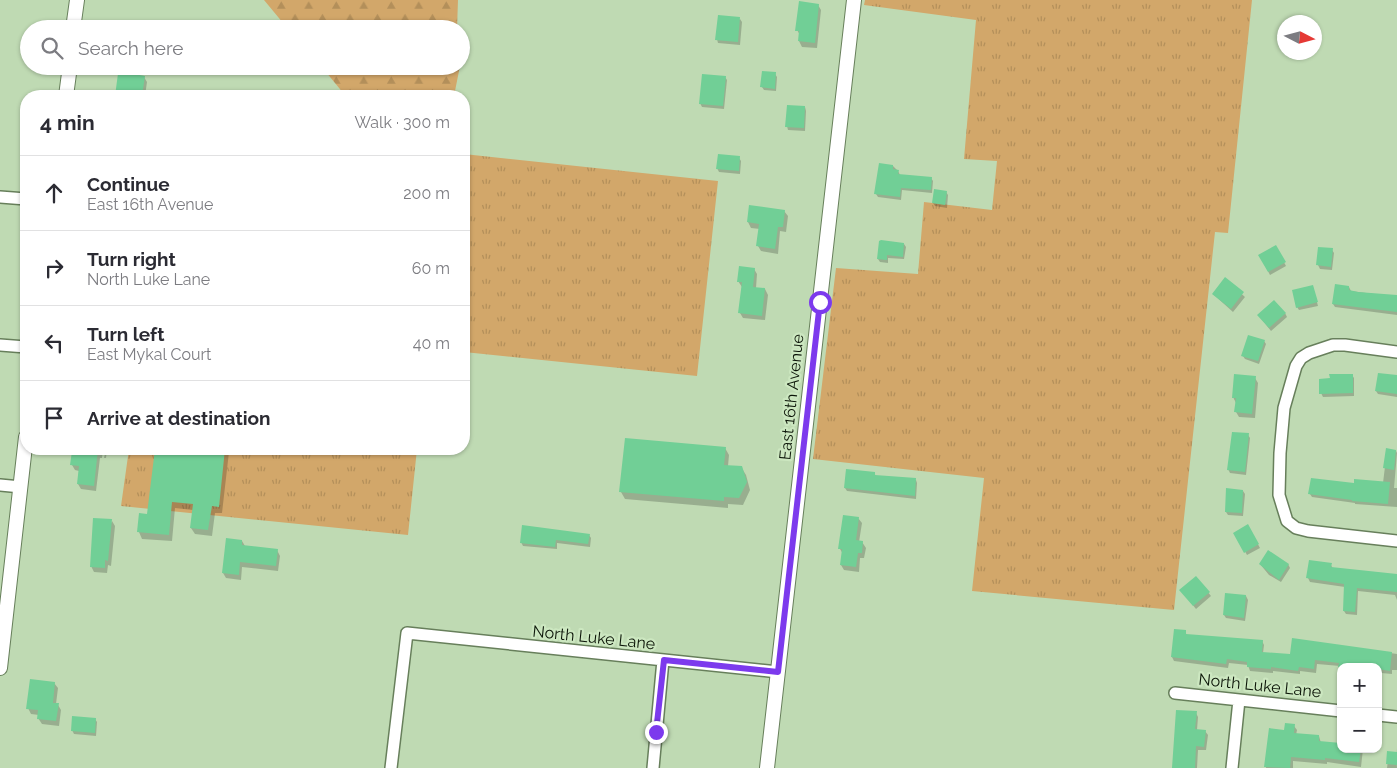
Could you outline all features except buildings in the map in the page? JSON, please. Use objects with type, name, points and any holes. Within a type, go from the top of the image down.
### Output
[{"type":"street","points":[[74,20],[77,0]]},
{"type":"street","name":"East 16th Avenue","points":[[767,768],[854,0]]},
{"type":"street","points":[[67,90],[69,75]]},
{"type":"street","points":[[0,197],[20,199]]},
{"type":"street","points":[[0,345],[20,347]]},
{"type":"street","points":[[1397,352],[1333,345],[1319,348],[1301,358],[1293,374],[1284,408],[1278,495],[1287,520],[1296,528],[1397,541]]},
{"type":"street","points":[[0,668],[24,455]]},
{"type":"street","points":[[0,485],[20,487]]},
{"type":"street","name":"North Luke Lane","points":[[391,768],[407,633],[778,672]]},
{"type":"street","points":[[653,768],[664,660]]},
{"type":"street","name":"North Luke Lane","points":[[1175,692],[1337,711]]},
{"type":"street","points":[[1232,768],[1239,700]]},
{"type":"street","points":[[1382,715],[1397,717]]},
{"type":"green space","points":[[264,0],[458,0],[457,20],[281,20]]},
{"type":"green space","points":[[865,0],[1252,0],[1228,233],[1215,232],[1174,610],[972,591],[984,478],[813,459],[836,268],[918,274],[924,202],[992,210],[997,161],[964,159],[976,20],[864,5]]},
{"type":"green space","points":[[328,75],[458,75],[455,90],[341,90]]},
{"type":"green space","points":[[470,155],[718,181],[697,376],[470,353]]},
{"type":"green space","points":[[128,455],[416,455],[408,535],[121,506]]},
{"type":"route","points":[[656,732],[664,660],[778,672],[820,302]]}]
